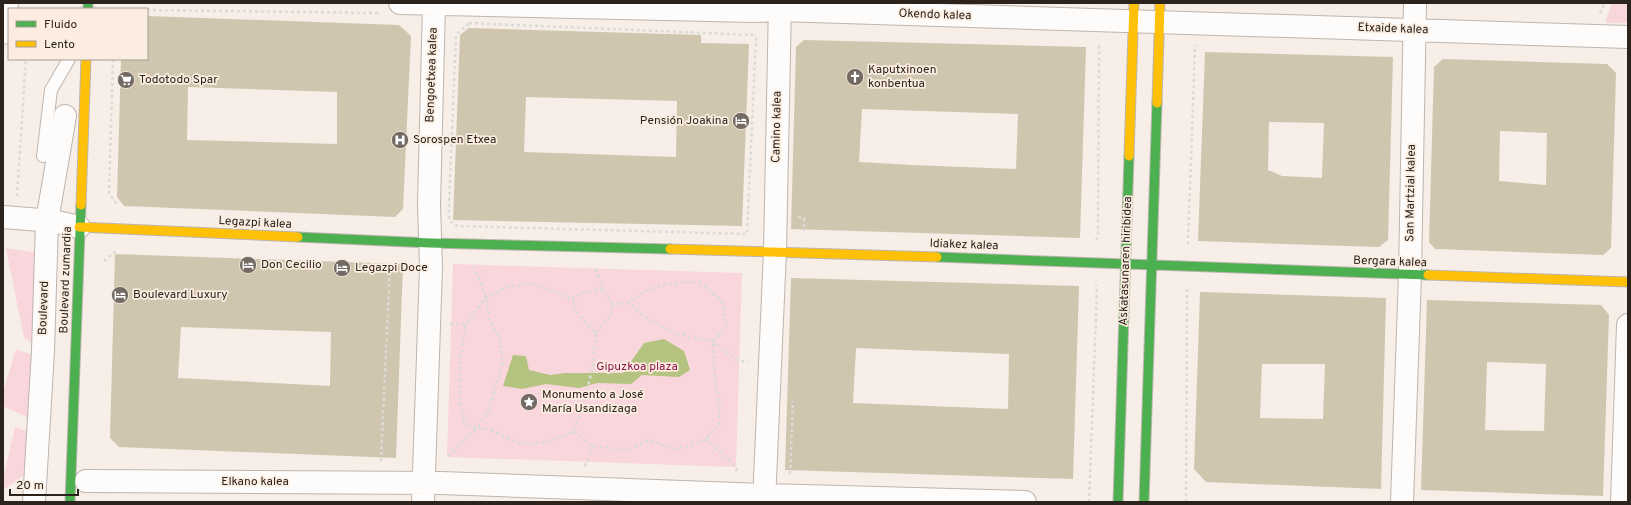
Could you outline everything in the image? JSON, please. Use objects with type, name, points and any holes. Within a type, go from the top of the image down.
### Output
[{"type":"street","points":[[3,33],[7,3]]},
{"type":"street","name":"San Martzial kalea","points":[[1402,502],[1410,274],[1415,3]]},
{"type":"street","name":"Okendo kalea","points":[[393,9],[434,4],[461,4],[754,11],[780,6],[1134,12]]},
{"type":"street","name":"Bengoetxea kalea","points":[[430,243],[429,205],[434,4]]},
{"type":"street","name":"Camino kalea","points":[[775,251],[780,6]]},
{"type":"street","points":[[1134,12],[1159,12],[1144,502]]},
{"type":"street","name":"Askatasunaren hiribidea","points":[[1118,502],[1134,12]]},
{"type":"street","name":"Etxaide kalea","points":[[1159,12],[1415,30],[1628,37]]},
{"type":"street","name":"Boulevard zumardia","points":[[70,502],[86,60]]},
{"type":"street","name":"Boulevard","points":[[34,502],[43,351],[47,221],[65,116]]},
{"type":"street","points":[[3,217],[47,221],[80,227]]},
{"type":"street","name":"Legazpi kalea","points":[[80,227],[430,243]]},
{"type":"street","points":[[765,499],[775,251],[430,243],[423,492],[743,494],[765,499],[1026,502]]},
{"type":"street","name":"Idiakez kalea","points":[[775,251],[1152,264]]},
{"type":"street","name":"Bergara kalea","points":[[1152,264],[1628,282]]},
{"type":"street","points":[[1622,502],[1628,325]]},
{"type":"street","name":"Elkano kalea","points":[[86,482],[423,492]]},
{"type":"lane","points":[[43,156],[51,90],[68,60]]},
{"type":"path","points":[[1598,18],[1605,3]]},
{"type":"path","points":[[148,10],[380,13],[393,9]]},
{"type":"path","points":[[469,24],[753,34],[756,38],[747,234],[457,226],[449,220],[456,35],[469,24]]},
{"type":"path","points":[[113,60],[109,193],[120,209]]},
{"type":"path","points":[[792,217],[804,218],[804,230]]},
{"type":"path","points":[[574,432],[593,367],[596,334],[610,316],[613,305],[603,290],[596,269],[596,262]]},
{"type":"path","points":[[381,457],[390,264]]},
{"type":"path","points":[[447,457],[476,429],[488,413],[502,366],[501,344],[489,318],[486,297],[474,265]]},
{"type":"path","points":[[574,432],[593,446],[626,450],[650,440],[673,449],[690,446],[706,439],[719,424],[720,400],[715,381],[713,342],[726,327],[722,301],[699,282],[668,283],[642,292],[629,302],[613,305]]},
{"type":"path","points":[[574,432],[541,443],[519,443],[488,429],[476,429],[464,422],[460,393],[460,361],[466,325],[486,297],[511,286],[534,284],[572,300],[578,314],[596,334]]},
{"type":"path","points":[[572,300],[587,291],[603,290]]},
{"type":"path","points":[[629,302],[642,315],[674,333],[713,342],[739,361],[770,364]]},
{"type":"path","points":[[446,324],[466,325]]},
{"type":"path","points":[[706,439],[736,467],[743,494]]},
{"type":"green space","points":[[1612,3],[1628,3],[1628,23],[1605,23]]},
{"type":"green space","points":[[6,248],[38,253],[37,345],[24,338]]},
{"type":"green space","name":"Gipuzkoa plaza","points":[[453,264],[742,273],[736,467],[447,457]]},
{"type":"green space","points":[[16,349],[37,357],[35,421],[3,406],[3,392]]},
{"type":"green space","points":[[15,427],[35,434],[32,469],[3,490],[3,479]]},
{"type":"shaded area","points":[[664,339],[684,351],[690,370],[679,377],[642,375],[631,384],[597,383],[579,388],[546,384],[522,389],[503,386],[513,355],[526,356],[529,370],[550,375],[565,373],[623,373],[644,343]]},
{"type":"building","points":[[148,16],[399,25],[411,36],[403,209],[395,217],[124,206],[117,197],[121,60],[148,60]],"holes":[[[188,87],[337,92],[337,144],[187,140]]]},
{"type":"building","points":[[469,28],[701,35],[701,43],[749,44],[742,226],[453,220],[460,35]],"holes":[[[526,97],[677,101],[676,157],[524,152]]]},
{"type":"building","points":[[804,40],[1086,47],[1080,238],[791,229],[796,47]],"holes":[[[862,109],[1018,114],[1016,169],[859,162]]]},
{"type":"building","points":[[1205,52],[1393,57],[1388,240],[1379,247],[1198,241]],"holes":[[[1269,122],[1324,123],[1322,178],[1282,176],[1268,170]]]},
{"type":"building","points":[[1443,59],[1607,64],[1616,73],[1611,248],[1603,255],[1435,249],[1429,242],[1434,67]],"holes":[[[1500,131],[1547,133],[1546,185],[1499,181]]]},
{"type":"building","points":[[115,254],[403,264],[396,458],[119,447],[110,438]],"holes":[[[181,327],[331,332],[330,386],[178,378]]]},
{"type":"building","points":[[791,278],[1079,286],[1073,479],[785,470]],"holes":[[[856,348],[1009,354],[1008,409],[853,403]]]},
{"type":"building","points":[[1200,292],[1386,298],[1381,489],[1206,482],[1194,469]],"holes":[[[1262,364],[1325,364],[1323,419],[1260,418]]]},
{"type":"building","points":[[1427,300],[1601,305],[1609,315],[1603,496],[1421,490]],"holes":[[[1487,362],[1546,364],[1544,431],[1485,430]]]},
{"type":"traffic: fast","points":[[88,3],[88,8]]},
{"type":"traffic: fast","points":[[1144,502],[1157,103]]},
{"type":"traffic: fast","points":[[1118,502],[1129,156]]},
{"type":"traffic: fast","points":[[70,502],[81,205]]},
{"type":"traffic: fast","points":[[298,237],[430,243],[670,249]]},
{"type":"traffic: fast","points":[[937,257],[1428,275]]},
{"type":"traffic: slow","points":[[1129,156],[1134,3]]},
{"type":"traffic: slow","points":[[1157,103],[1160,3]]},
{"type":"traffic: slow","points":[[81,205],[86,60]]},
{"type":"traffic: slow","points":[[79,227],[298,237]]},
{"type":"traffic: slow","points":[[670,249],[937,257]]},
{"type":"traffic: slow","points":[[1428,275],[1628,282]]},
{"type":"place","name":"Kaputxinoen konbentua","points":[[855,77]]},
{"type":"place","name":"Todotodo Spar","points":[[126,80]]},
{"type":"place","name":"Pensión Joakina","points":[[741,121]]},
{"type":"place","name":"Sorospen Etxea","points":[[400,140]]},
{"type":"place","name":"Don Cecilio","points":[[248,265]]},
{"type":"place","name":"Legazpi Doce","points":[[342,268]]},
{"type":"place","name":"Boulevard Luxury","points":[[120,295]]},
{"type":"place","name":"Monumento a José María Usandizaga","points":[[529,402]]}]
